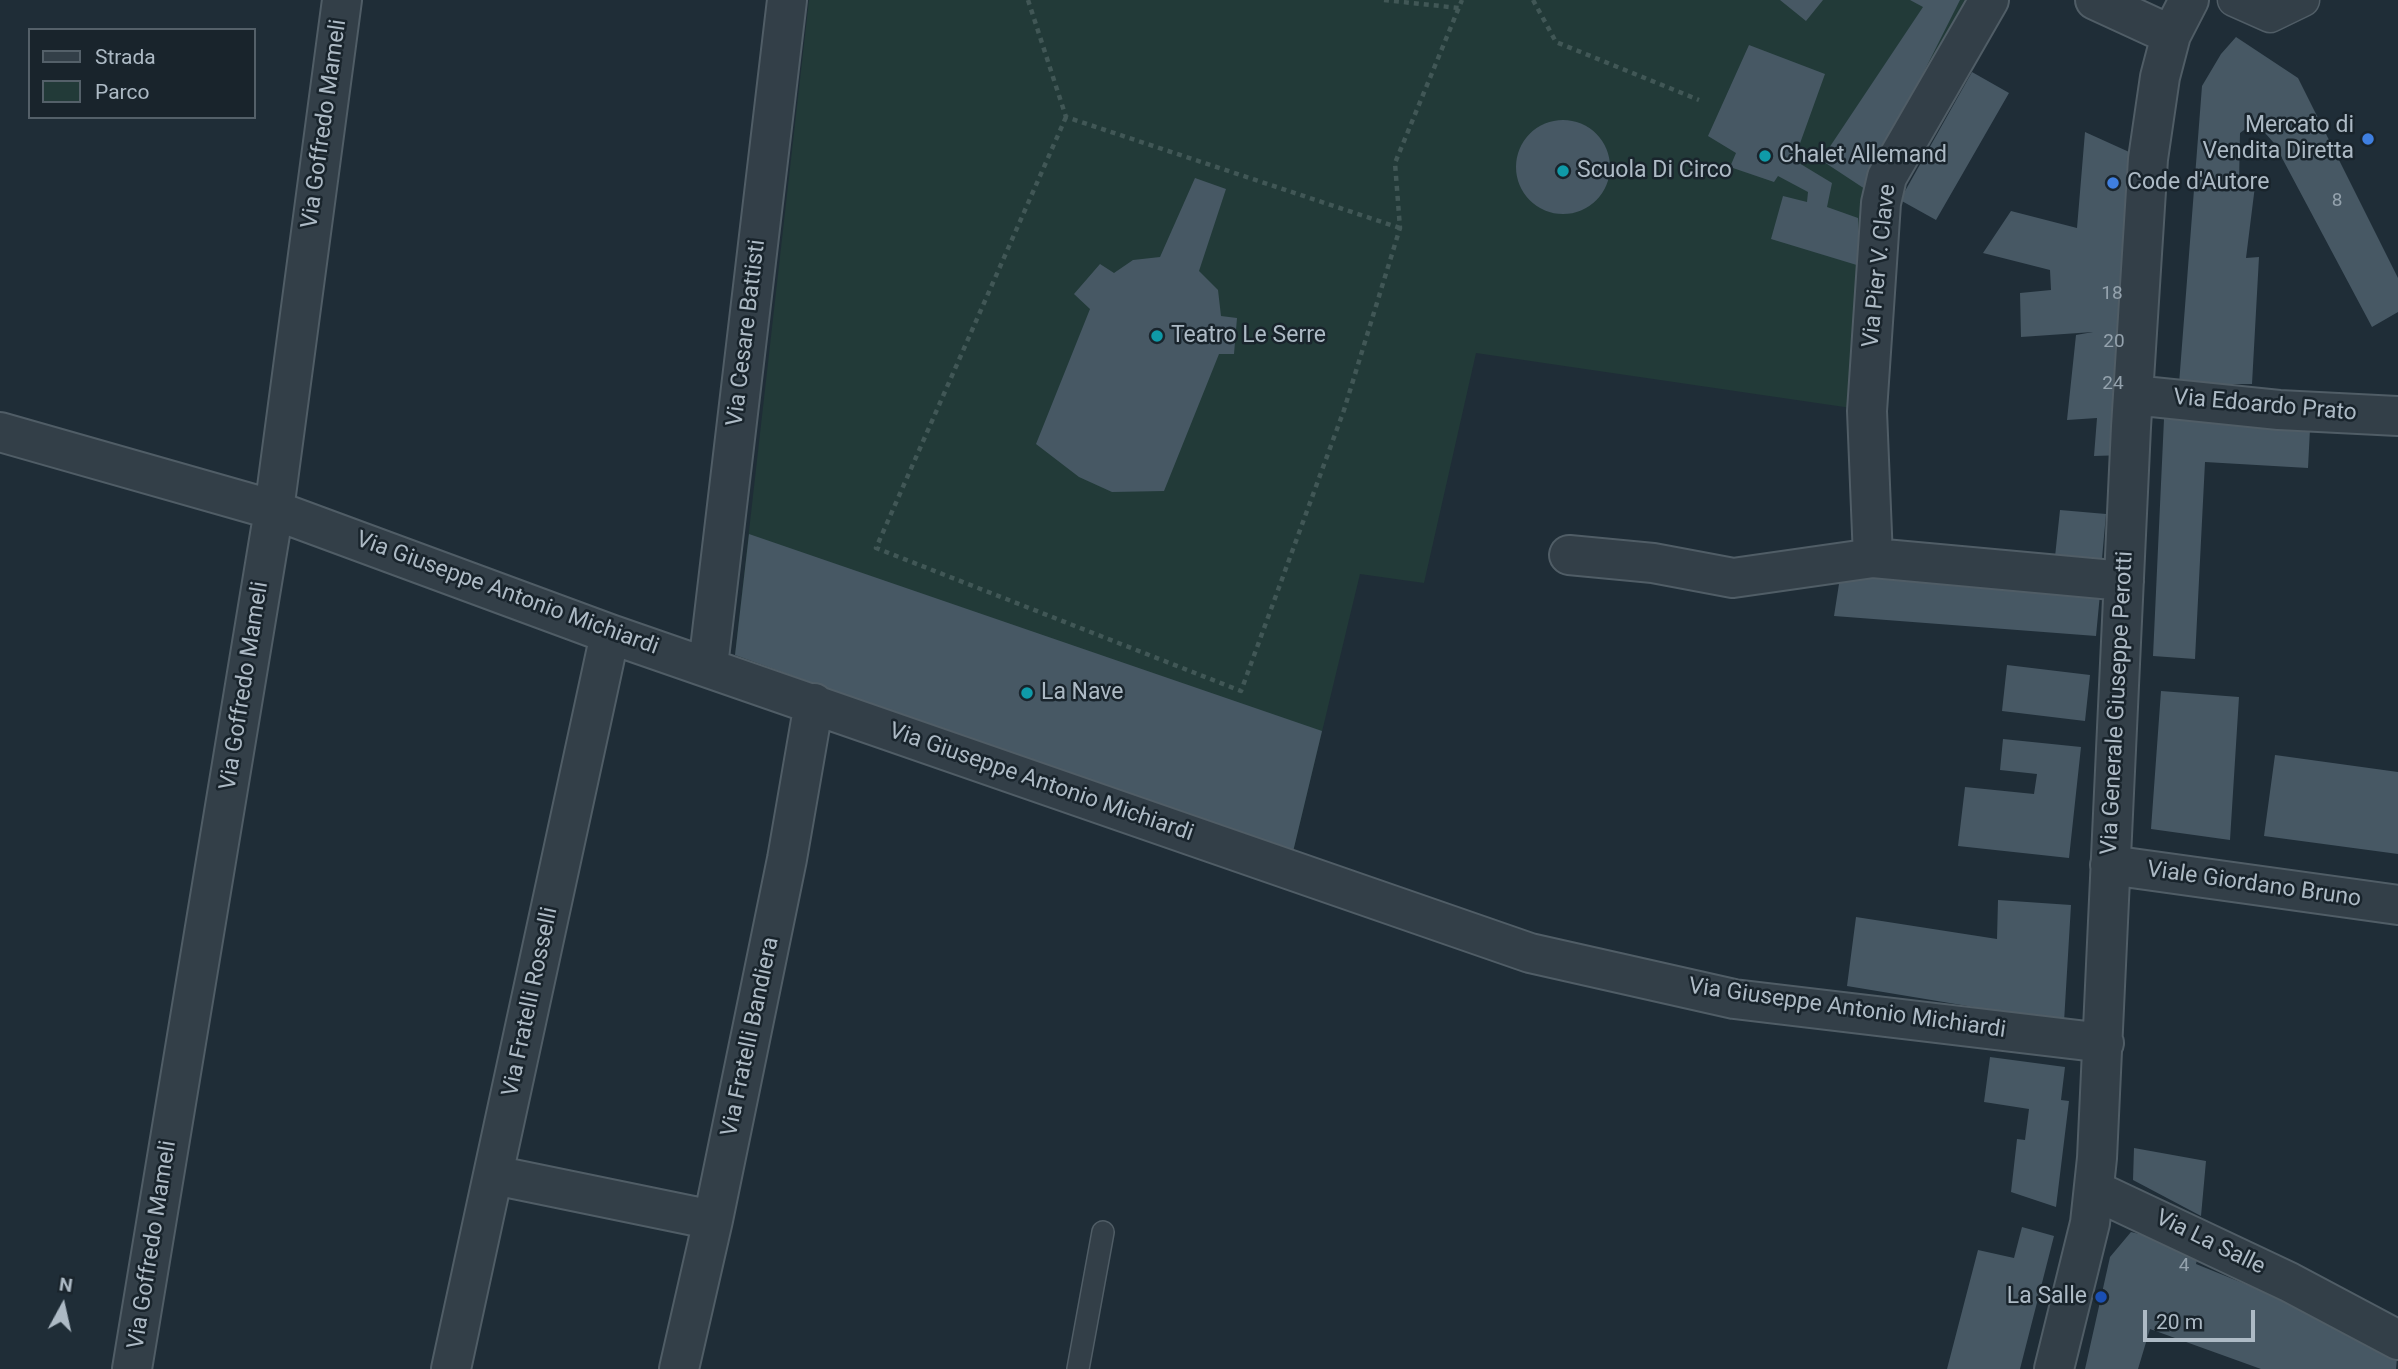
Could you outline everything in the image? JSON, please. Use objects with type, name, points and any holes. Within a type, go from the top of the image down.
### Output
[{"type":"street","name":"Via Goffredo Mameli","points":[[132,1369],[274,510],[342,0]]},
{"type":"street","name":"Via Pier V. Clave","points":[[1872,558],[1867,411],[1881,203],[1887,177],[1989,0]]},
{"type":"street","points":[[2095,0],[2171,35]]},
{"type":"street","name":"Via Generale Giuseppe Perotti","points":[[2053,1369],[2083,1255],[2094,1190],[2104,1043],[2133,395],[2148,159],[2160,77],[2171,35],[2189,0]]},
{"type":"street","points":[[2234,0],[2270,16],[2303,0]]},
{"type":"street","name":"Via Cesare Battisti","points":[[708,666],[785,15]]},
{"type":"street","name":"Via Edoardo Prato","points":[[2133,395],[2279,410],[2398,416]]},
{"type":"street","name":"Via Giuseppe Antonio Michiardi","points":[[0,432],[274,510],[610,634],[1530,953],[1734,999],[2104,1043]]},
{"type":"street","points":[[1569,555],[1653,563],[1733,578],[1872,558],[2124,581]]},
{"type":"street","name":"Via Fratelli Rosselli","points":[[451,1369],[610,634]]},
{"type":"street","name":"Via Fratelli Bandiera","points":[[679,1369],[713,1220],[787,859],[814,703]]},
{"type":"street","name":"Viale Giordano Bruno","points":[[2110,865],[2398,905]]},
{"type":"street","points":[[494,1175],[713,1220]]},
{"type":"street","name":"Via La Salle","points":[[2094,1190],[2289,1282],[2398,1340]]},
{"type":"lane","points":[[1078,1369],[1103,1232]]},
{"type":"path","points":[[1028,0],[1066,117],[876,548],[1241,691],[1344,410],[1400,228],[1395,163],[1462,0]]},
{"type":"path","points":[[1384,0],[1459,8]]},
{"type":"path","points":[[1533,0],[1556,42],[1699,100]]},
{"type":"path","points":[[1066,117],[1400,228]]},
{"type":"green space","points":[[809,0],[1976,0],[1869,195],[1858,409],[1476,353],[1424,583],[1360,574],[1292,856],[735,655]]},
{"type":"building","points":[[1780,0],[1823,0],[1806,21]]},
{"type":"building","points":[[1910,0],[1960,0],[1865,189],[1821,160],[1923,7]]},
{"type":"building","points":[[2236,37],[2298,78],[2398,278],[2398,312],[2372,327],[2274,143],[2255,122],[2240,133],[2239,185],[2255,186],[2246,258],[2259,257],[2252,384],[2179,384],[2202,86],[2221,54]]},
{"type":"building","name":"Chalet Allemand","points":[[1749,45],[1825,74],[1794,160],[1832,183],[1827,207],[1858,218],[1860,266],[1771,239],[1783,196],[1807,202],[1808,192],[1778,176],[1774,182],[1730,167],[1736,153],[1708,136]]},
{"type":"building","points":[[1972,72],[2009,93],[1936,220],[1900,200]]},
{"type":"building","name":"Scuola Di Circo","points":[[1563,120],[1581,123],[1596,134],[1607,149],[1610,167],[1607,185],[1596,200],[1581,211],[1563,214],[1545,211],[1530,200],[1519,185],[1516,167],[1519,149],[1530,134],[1545,123]]},
{"type":"building","points":[[2085,132],[2138,156],[2125,455],[2094,456],[2097,418],[2067,420],[2076,335],[2093,332],[2021,337],[2020,293],[2051,290],[2050,270],[1983,253],[2011,211],[2077,228]]},
{"type":"building","name":"Teatro Le Serre","points":[[1195,178],[1226,189],[1199,271],[1218,290],[1221,316],[1237,318],[1234,354],[1219,354],[1164,491],[1112,492],[1079,477],[1036,444],[1090,309],[1074,294],[1100,264],[1114,273],[1133,260],[1160,257]]},
{"type":"building","points":[[2164,419],[2310,429],[2308,468],[2205,462],[2195,659],[2153,656]]},
{"type":"building","points":[[2060,510],[2106,514],[2101,570],[2054,566]]},
{"type":"building","name":"La Nave","points":[[749,534],[1322,731],[1292,856],[735,655]]},
{"type":"building","points":[[1841,571],[2100,594],[2096,636],[1834,616]]},
{"type":"building","points":[[2007,665],[2090,675],[2085,721],[2002,711]]},
{"type":"building","points":[[2161,691],[2239,697],[2230,840],[2151,829]]},
{"type":"building","points":[[2003,739],[2081,747],[2069,858],[1958,846],[1965,787],[2034,794],[2037,774],[2000,770]]},
{"type":"building","points":[[2275,755],[2398,772],[2398,854],[2264,836]]},
{"type":"building","points":[[1998,900],[2071,905],[2064,1022],[1847,986],[1856,917],[1997,939]]},
{"type":"building","points":[[1990,1057],[2065,1067],[2061,1100],[2069,1101],[2056,1207],[2011,1192],[2017,1139],[2025,1140],[2029,1109],[1984,1102]]},
{"type":"building","points":[[2134,1148],[2206,1161],[2201,1216],[2133,1180]]},
{"type":"building","points":[[2022,1227],[2054,1236],[2020,1369],[1947,1369],[1978,1250],[2014,1258]]},
{"type":"building","points":[[2131,1232],[2164,1240],[2201,1242],[2196,1264],[2398,1346],[2396,1369],[2261,1369],[2150,1329],[2138,1369],[2085,1369],[2110,1257]]},
{"type":"place","name":"Mercato di Vendita Diretta","points":[[2368,139]]},
{"type":"place","name":"Chalet Allemand","points":[[1765,156]]},
{"type":"place","name":"Scuola Di Circo","points":[[1563,171]]},
{"type":"place","name":"Code d'Autore","points":[[2113,183]]},
{"type":"place","name":"Teatro Le Serre","points":[[1157,336]]},
{"type":"place","name":"La Nave","points":[[1027,693]]},
{"type":"place","name":"La Salle","points":[[2101,1297]]}]
